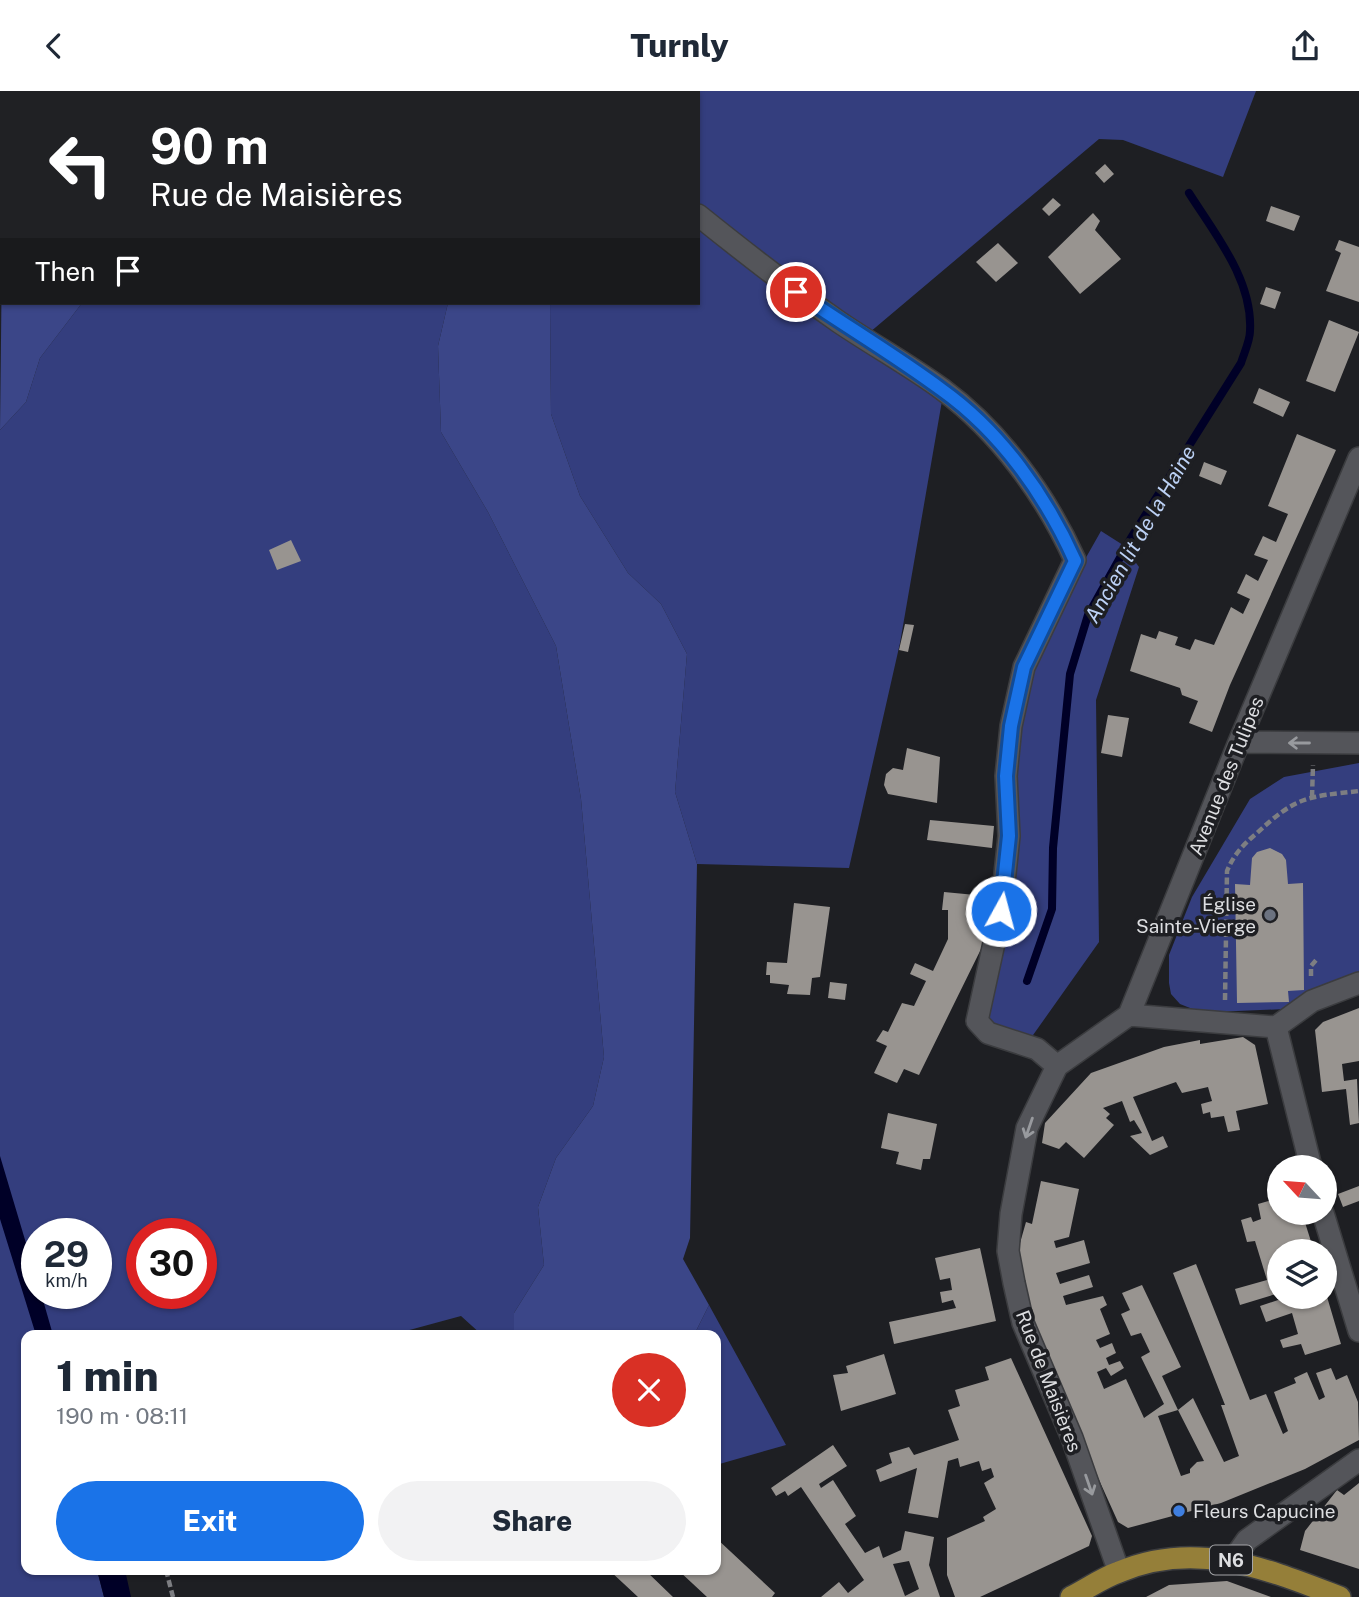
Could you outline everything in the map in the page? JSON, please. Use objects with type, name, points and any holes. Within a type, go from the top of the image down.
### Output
[{"type":"main road","name":"N6","points":[[1072,1597],[1119,1572],[1160,1559],[1198,1556],[1257,1565],[1340,1597]]},
{"type":"street","points":[[700,217],[773,276],[943,390],[978,421],[1032,482],[1059,524],[1075,561],[1024,667],[1011,726],[1006,776],[1009,836],[1007,861],[1001,911],[977,1021],[988,1033],[1037,1049],[1058,1066],[1129,1015],[1276,1027],[1312,1001],[1359,983]]},
{"type":"street","name":"Avenue des Tulipes","points":[[1129,1015],[1239,743],[1359,458]]},
{"type":"street","points":[[1239,743],[1359,743]]},
{"type":"street","points":[[1276,1027],[1308,1155]]},
{"type":"street","name":"Rue de Maisières","points":[[1058,1066],[1027,1128],[1011,1214],[1008,1251],[1023,1323],[1072,1438],[1119,1572]]},
{"type":"street","points":[[1327,1225],[1359,1331]]},
{"type":"street","points":[[1233,1560],[1247,1540],[1359,1460]]},
{"type":"path","points":[[1312,797],[1314,743]]},
{"type":"path","points":[[1224,1011],[1227,871],[1234,856],[1287,806],[1312,797],[1359,791]]},
{"type":"path","points":[[1311,982],[1311,966],[1318,958]]},
{"type":"path","points":[[167,1575],[173,1597]]},
{"type":"shaded area","points":[[700,91],[1256,91],[1223,177],[1123,140],[1099,139],[863,338],[943,395],[900,643],[849,868],[697,864],[675,792],[687,654],[661,604],[628,573],[580,496],[551,414],[550,305],[700,305]]},
{"type":"shaded area","points":[[1,305],[80,305],[40,358],[26,402],[0,430]]},
{"type":"shaded area","points":[[80,305],[448,305],[438,346],[441,432],[488,512],[556,646],[581,799],[604,1057],[593,1106],[556,1158],[538,1207],[544,1265],[514,1313],[514,1330],[476,1330],[461,1316],[409,1330],[21,1330],[21,1575],[98,1575],[104,1597],[0,1597],[0,430],[26,402],[40,358]]},
{"type":"shaded area","points":[[448,305],[550,305],[551,414],[580,496],[628,573],[661,604],[687,654],[675,792],[697,864],[690,1238],[683,1259],[709,1305],[696,1330],[514,1330],[514,1313],[544,1265],[538,1207],[556,1158],[593,1106],[604,1057],[581,799],[556,646],[488,512],[441,432],[438,346]]},
{"type":"shaded area","points":[[1101,531],[1123,545],[1139,567],[1096,700],[1099,942],[1026,1045],[988,1033],[981,998],[1024,667]]},
{"type":"shaded area","points":[[1359,763],[1359,973],[1285,1009],[1200,1012],[1180,1004],[1171,994],[1169,955],[1192,897],[1250,799],[1284,777]]},
{"type":"shaded area","points":[[0,1156],[21,1226],[21,1287],[0,1219]]},
{"type":"shaded area","points":[[709,1305],[786,1445],[721,1464],[721,1330],[696,1330]]},
{"type":"shaded area","points":[[28,1309],[46,1309],[52,1330],[34,1330]]},
{"type":"shaded area","points":[[98,1575],[126,1575],[131,1597],[104,1597]]},
{"type":"building","points":[[1105,164],[1114,174],[1104,183],[1095,173]]},
{"type":"building","points":[[1053,198],[1061,205],[1049,216],[1042,209]]},
{"type":"building","points":[[1271,206],[1300,216],[1294,231],[1266,221]]},
{"type":"building","points":[[1093,213],[1100,221],[1095,230],[1121,259],[1080,294],[1048,257]]},
{"type":"building","points":[[1339,240],[1359,247],[1359,302],[1326,291],[1341,253],[1335,250]]},
{"type":"building","points":[[998,243],[1018,263],[996,282],[976,262]]},
{"type":"building","points":[[1266,287],[1281,292],[1275,309],[1260,304]]},
{"type":"building","points":[[1329,320],[1359,332],[1335,392],[1306,381]]},
{"type":"building","points":[[1259,388],[1290,402],[1283,417],[1253,403]]},
{"type":"building","points":[[1297,434],[1336,450],[1230,685],[1212,732],[1189,723],[1198,701],[1182,695],[1180,688],[1130,671],[1141,634],[1156,639],[1159,631],[1178,637],[1175,645],[1190,650],[1195,639],[1214,645],[1231,607],[1243,614],[1250,599],[1237,593],[1246,574],[1258,581],[1268,560],[1254,555],[1263,536],[1276,542],[1288,514],[1268,506]]},
{"type":"building","points":[[1204,462],[1227,471],[1221,485],[1199,476]]},
{"type":"building","points":[[291,540],[301,561],[277,570],[269,550]]},
{"type":"building","points":[[905,624],[914,625],[908,652],[899,650]]},
{"type":"building","points":[[1108,715],[1129,718],[1122,757],[1101,753]]},
{"type":"building","points":[[907,748],[940,757],[937,803],[888,794],[884,785],[886,774],[893,768],[903,770]]},
{"type":"building","points":[[930,820],[994,826],[992,848],[927,840]]},
{"type":"building","name":"Église Sainte-Vierge","points":[[1270,848],[1282,854],[1286,860],[1288,884],[1303,883],[1304,990],[1288,991],[1289,1002],[1237,1003],[1235,884],[1250,885],[1252,858],[1257,852]]},
{"type":"building","points":[[944,892],[986,896],[983,945],[919,1075],[904,1069],[897,1083],[874,1073],[887,1046],[876,1041],[883,1030],[888,1032],[902,1003],[914,1006],[926,981],[910,974],[915,963],[933,971],[948,939],[948,910],[942,910]]},
{"type":"building","points":[[794,903],[830,907],[820,977],[812,978],[810,995],[787,994],[789,985],[770,983],[770,975],[766,975],[767,962],[787,963]]},
{"type":"building","points":[[830,982],[847,984],[845,1000],[828,998]]},
{"type":"building","points":[[1359,1008],[1359,1061],[1342,1064],[1344,1081],[1357,1079],[1359,1123],[1350,1125],[1346,1089],[1322,1092],[1315,1030],[1323,1022]]},
{"type":"building","points":[[1243,1037],[1255,1045],[1268,1104],[1236,1111],[1240,1130],[1228,1132],[1224,1116],[1211,1118],[1210,1112],[1203,1114],[1201,1104],[1212,1101],[1208,1087],[1182,1093],[1176,1082],[1133,1097],[1152,1141],[1163,1136],[1168,1147],[1150,1155],[1130,1136],[1142,1133],[1134,1120],[1130,1122],[1122,1101],[1103,1108],[1110,1114],[1106,1118],[1114,1125],[1084,1158],[1066,1142],[1059,1149],[1042,1143],[1045,1123],[1091,1073],[1164,1047],[1200,1040],[1200,1044]]},
{"type":"building","points":[[888,1113],[937,1124],[930,1159],[923,1159],[921,1170],[896,1164],[899,1152],[881,1148]]},
{"type":"building","points":[[1041,1181],[1079,1189],[1069,1237],[1054,1241],[1056,1248],[1084,1240],[1090,1263],[1056,1273],[1060,1284],[1089,1275],[1093,1287],[1063,1296],[1066,1305],[1103,1296],[1107,1305],[1100,1309],[1110,1334],[1096,1340],[1100,1348],[1112,1343],[1116,1353],[1106,1358],[1109,1365],[1120,1361],[1124,1368],[1111,1376],[1106,1368],[1097,1372],[1104,1389],[1126,1379],[1144,1418],[1164,1404],[1141,1357],[1150,1352],[1141,1333],[1131,1336],[1121,1314],[1130,1310],[1122,1293],[1142,1285],[1181,1367],[1162,1376],[1178,1410],[1193,1398],[1224,1462],[1239,1456],[1221,1405],[1225,1405],[1173,1273],[1196,1264],[1250,1400],[1266,1394],[1283,1434],[1288,1431],[1274,1392],[1296,1383],[1294,1378],[1307,1372],[1319,1400],[1325,1397],[1316,1373],[1331,1368],[1336,1380],[1347,1375],[1358,1402],[1359,1440],[1305,1469],[1221,1503],[1128,1528],[1118,1522],[1058,1389],[1021,1288],[1018,1250],[1026,1222],[1032,1224]],"holes":[[[1178,1410],[1204,1461],[1197,1462],[1190,1469],[1190,1473],[1181,1476],[1158,1416]]]},
{"type":"building","points":[[1359,1186],[1359,1201],[1343,1207],[1338,1194]]},
{"type":"building","points":[[1267,1201],[1267,1225],[1306,1225],[1310,1239],[1267,1239],[1267,1280],[1255,1241],[1247,1242],[1241,1220],[1251,1217],[1253,1222],[1261,1219],[1258,1204]]},
{"type":"building","points":[[980,1248],[996,1321],[894,1344],[889,1322],[956,1308],[953,1300],[942,1303],[940,1292],[952,1290],[950,1278],[940,1280],[935,1258]]},
{"type":"building","points":[[1267,1280],[1267,1297],[1240,1305],[1235,1289]]},
{"type":"building","points":[[1267,1304],[1267,1309],[1331,1309],[1341,1344],[1305,1355],[1301,1344],[1283,1348],[1280,1340],[1298,1334],[1292,1313],[1266,1322],[1260,1306]]},
{"type":"building","points":[[884,1354],[896,1394],[841,1411],[833,1375],[848,1373],[846,1366]]},
{"type":"building","points":[[1011,1358],[1092,1536],[1089,1546],[980,1597],[955,1597],[947,1575],[947,1538],[985,1521],[983,1517],[996,1509],[984,1483],[994,1477],[991,1468],[982,1471],[979,1461],[960,1467],[958,1458],[948,1461],[938,1518],[908,1513],[917,1468],[880,1482],[876,1470],[892,1463],[889,1453],[909,1447],[914,1455],[959,1440],[948,1410],[960,1406],[955,1390],[989,1380],[985,1367]]},
{"type":"building","points":[[833,1445],[847,1466],[819,1484],[821,1488],[833,1480],[856,1516],[845,1524],[865,1553],[879,1546],[883,1558],[901,1550],[905,1531],[934,1537],[929,1565],[940,1597],[821,1597],[839,1582],[848,1593],[864,1580],[801,1487],[788,1496],[785,1491],[776,1496],[771,1488]],"holes":[[[909,1561],[919,1589],[905,1596],[893,1564]]]},
{"type":"building","points":[[1359,1483],[1359,1569],[1300,1550],[1305,1531],[1337,1490],[1344,1495]]},
{"type":"building","points":[[721,1543],[775,1593],[772,1597],[707,1597],[683,1575],[721,1575]]},
{"type":"building","points":[[614,1575],[650,1575],[673,1597],[638,1597]]},
{"type":"building","points":[[1227,1581],[1271,1597],[1146,1597],[1169,1585]]},
{"type":"waterway","name":"Ancien lit de la Haine","points":[[1027,981],[1052,909],[1053,848],[1070,674],[1088,615],[1131,538],[1241,363],[1249,339],[1249,312],[1239,276],[1221,241],[1189,193]]},
{"type":"place","name":"Église Sainte-Vierge","points":[[1270,915]]},
{"type":"place","name":"Fleurs Capucine","points":[[1179,1511]]},
{"type":"route","points":[[796,292],[943,390],[978,421],[1032,482],[1059,524],[1075,561],[1024,667],[1011,726],[1006,776],[1009,836],[1001,911]]}]
